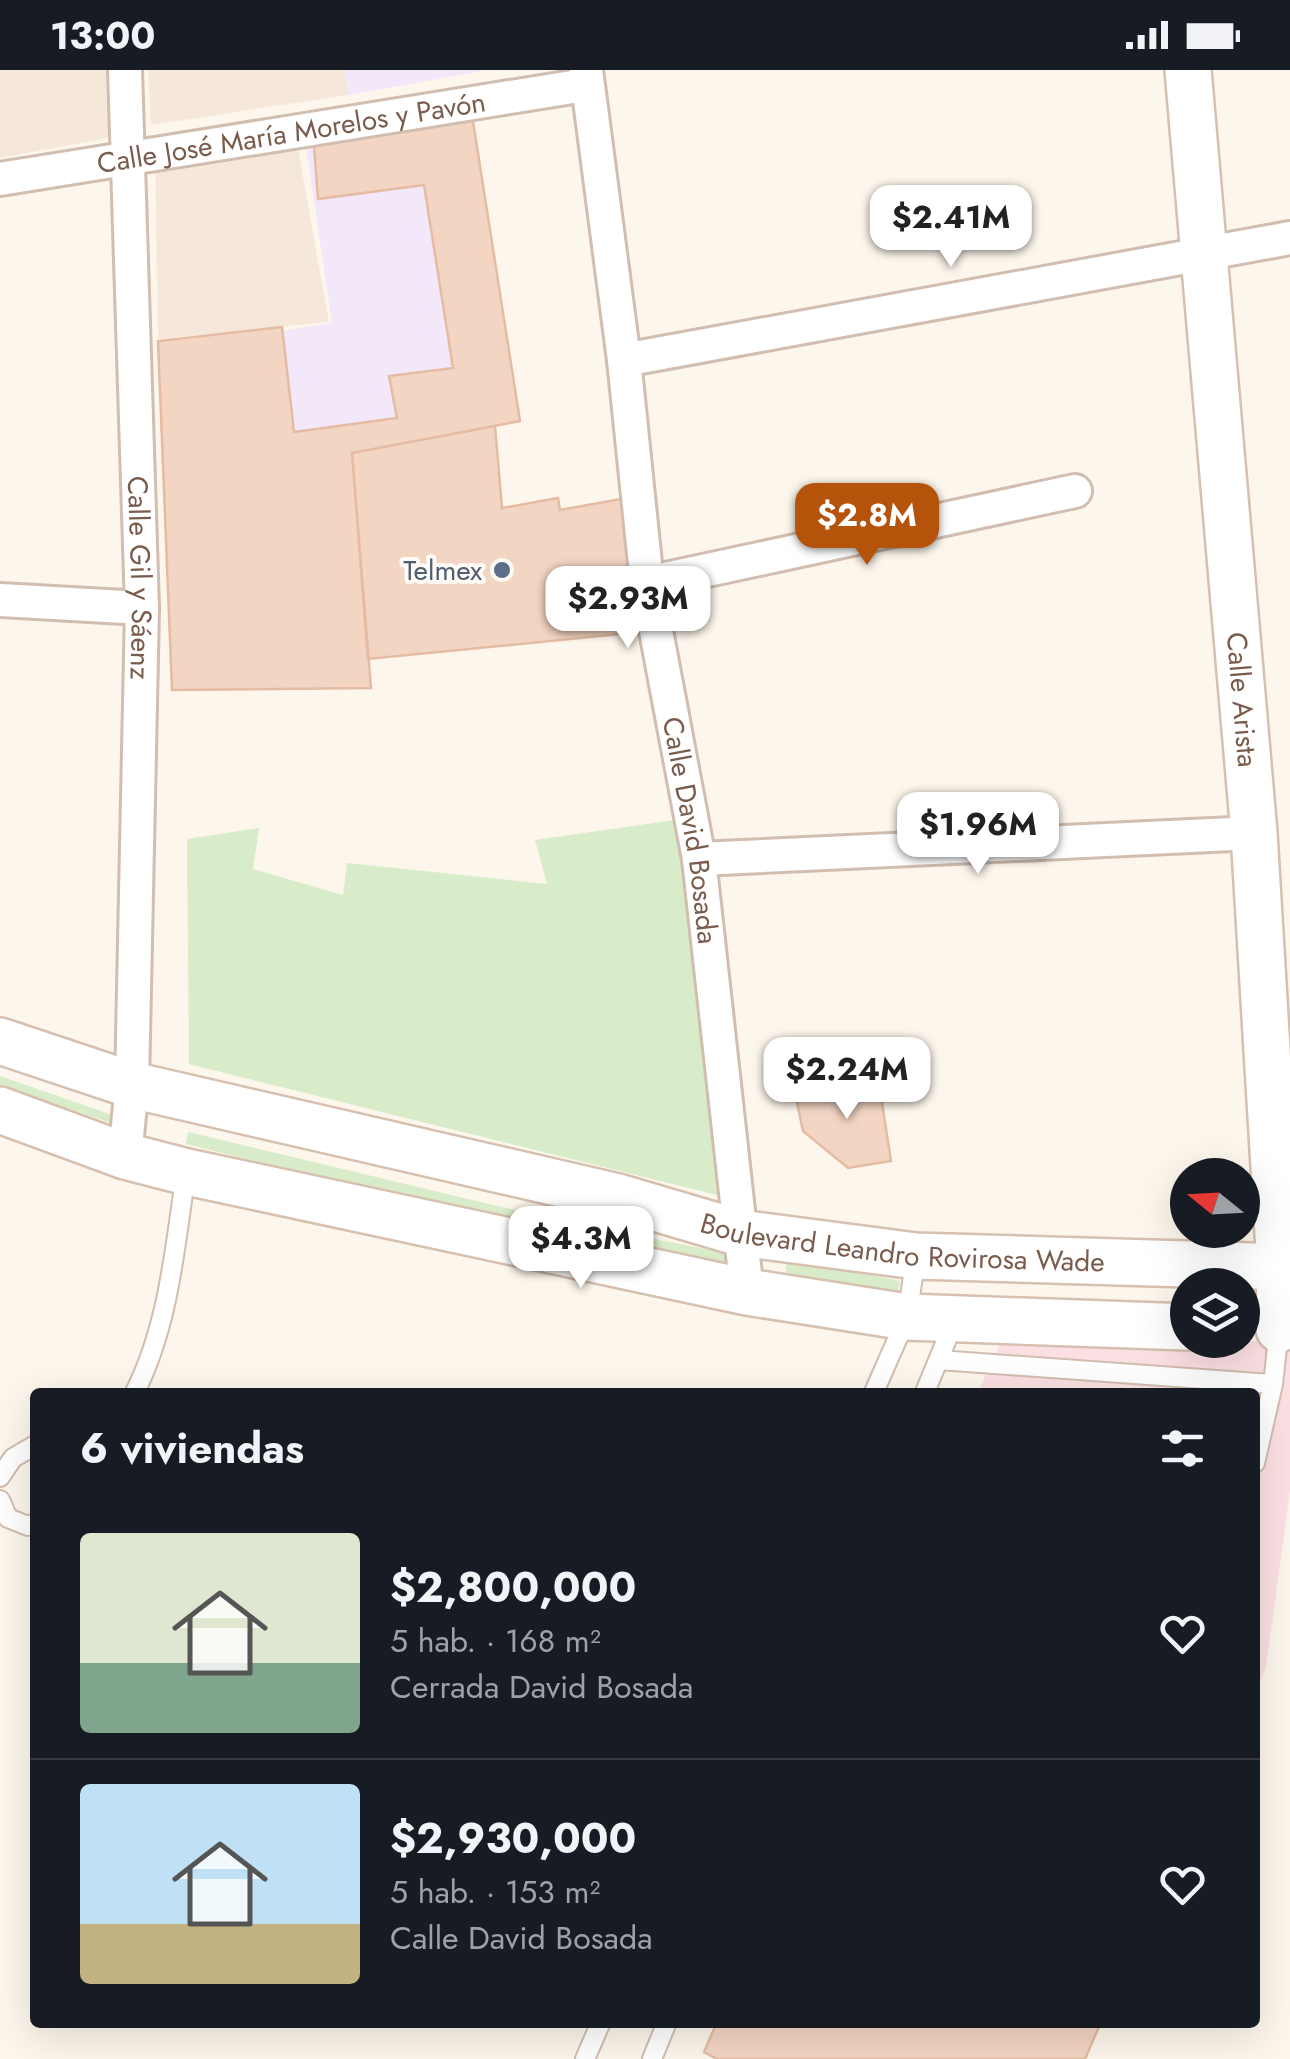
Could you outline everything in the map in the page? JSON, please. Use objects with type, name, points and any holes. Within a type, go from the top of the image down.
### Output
[{"type":"main road","name":"Calle Arista","points":[[1188,70],[1254,833],[1285,1267],[1271,1329]]},
{"type":"main road","name":"Boulevard Leandro Rovirosa Wade","points":[[0,1041],[132,1085],[618,1197],[740,1233],[916,1256],[1285,1267]]},
{"type":"main road","points":[[0,1110],[125,1156],[186,1172],[747,1292],[907,1318],[947,1341],[1170,1328]]},
{"type":"street","name":"Calle Gil y Sáenz","points":[[125,70],[142,608],[132,1085],[125,1156]]},
{"type":"street","name":"Calle José María Morelos y Pavón","points":[[0,180],[585,78]]},
{"type":"street","name":"Calle David Bosada","points":[[585,78],[624,360],[647,583],[699,859],[747,1292]]},
{"type":"street","points":[[624,360],[1290,238]]},
{"type":"street","points":[[647,583],[1075,491]]},
{"type":"street","points":[[0,600],[142,608]]},
{"type":"street","points":[[699,859],[1254,833]]},
{"type":"lane","points":[[137,1388],[164,1317],[186,1172]]},
{"type":"lane","points":[[876,1388],[907,1318],[916,1256]]},
{"type":"lane","points":[[1260,1441],[1273,1384],[1271,1329]]},
{"type":"lane","points":[[928,1388],[947,1341],[1111,1372],[1273,1384]]},
{"type":"lane","points":[[1106,1388],[1111,1372]]},
{"type":"lane","points":[[0,1477],[13,1458],[30,1448]]},
{"type":"lane","points":[[0,1500],[8,1518],[30,1525]]},
{"type":"lane","points":[[585,2059],[598,2028]]},
{"type":"lane","points":[[652,2059],[665,2028]]},
{"type":"shaded area","points":[[0,70],[111,70],[113,137],[0,158]]},
{"type":"shaded area","points":[[148,70],[345,70],[348,95],[151,125]]},
{"type":"shaded area","points":[[345,70],[489,70],[348,95]]},
{"type":"shaded area","points":[[472,115],[520,421],[352,453],[371,688],[172,690],[282,331],[332,323],[305,140]]},
{"type":"shaded area","points":[[297,143],[329,322],[158,339],[155,156]]},
{"type":"shaded area","points":[[1004,1335],[1170,1339],[1170,1358],[1260,1358],[1260,1341],[1290,1342],[1290,1491],[1266,1667],[1260,1681],[1260,1388],[980,1388]]},
{"type":"green space","points":[[682,819],[729,1198],[189,1064],[187,839],[259,828],[253,869],[343,895],[347,863],[547,884],[535,840]]},
{"type":"green space","points":[[0,1076],[118,1117],[120,1126],[0,1085]]},
{"type":"green space","points":[[188,1132],[544,1217],[735,1255],[733,1271],[548,1235],[186,1144]]},
{"type":"green space","points":[[787,1258],[900,1281],[896,1306],[785,1280]]},
{"type":"building","points":[[472,115],[520,421],[352,453],[371,688],[172,690],[158,341],[282,327],[294,432],[397,418],[389,376],[453,368],[424,185],[318,199],[314,145]]},
{"type":"building","name":"Telmex","points":[[495,426],[502,508],[558,498],[560,510],[632,497],[651,631],[368,659],[352,453]]},
{"type":"building","points":[[878,1077],[891,1161],[848,1168],[803,1131],[795,1093]]},
{"type":"building","points":[[714,2028],[1098,2028],[1085,2059],[717,2059],[704,2052]]},
{"type":"place","name":"Telmex","points":[[502,570]]}]
